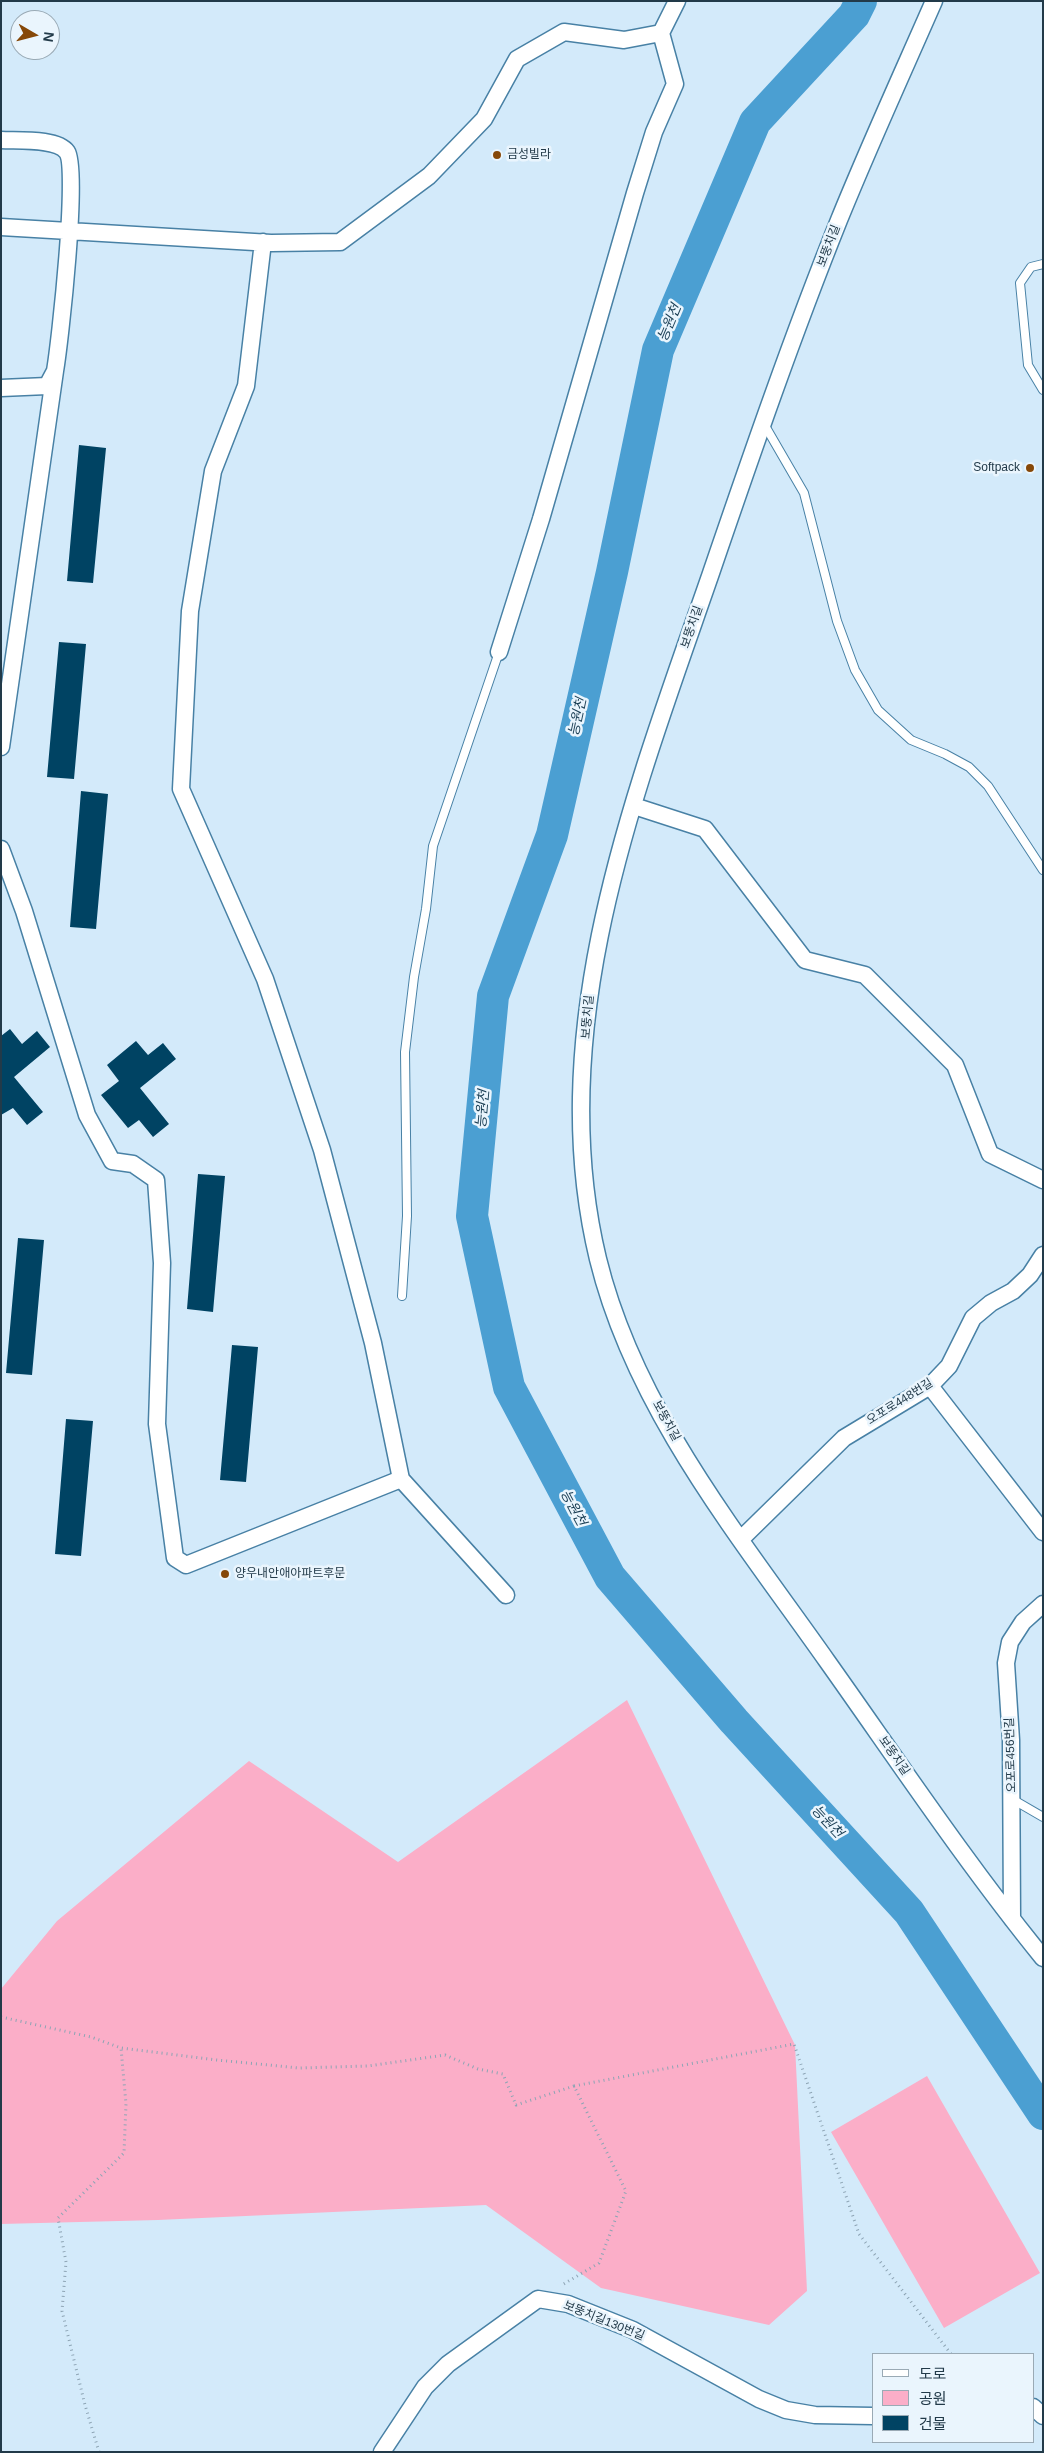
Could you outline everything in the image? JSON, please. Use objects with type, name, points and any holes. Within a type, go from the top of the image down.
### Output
[{"type":"street","points":[[499,652],[541,519],[632,202],[654,132],[675,84],[661,33],[677,1]]},
{"type":"street","name":"보뚱치길","points":[[934,1],[840,219],[763,422],[659,723],[634,806],[605,915],[592,976],[581,1113],[584,1188],[599,1263],[625,1341],[698,1479],[1012,1920],[1043,1958]]},
{"type":"street","points":[[1,227],[263,242],[340,242],[429,176],[484,119],[517,60],[564,32],[624,40],[661,33]]},
{"type":"street","points":[[1,140],[57,143],[66,151],[71,160],[72,177],[69,230],[55,371],[1,747]]},
{"type":"street","points":[[263,242],[246,386],[213,471],[190,611],[181,789],[265,979],[322,1150],[373,1343],[402,1479],[506,1594]]},
{"type":"street","points":[[1,388],[47,386],[55,371]]},
{"type":"street","points":[[634,806],[705,829],[805,960],[865,975],[955,1065],[990,1154],[1043,1180]]},
{"type":"street","points":[[1,849],[24,911],[87,1115],[112,1161],[133,1164],[156,1180],[162,1263],[157,1424],[175,1558],[186,1565],[402,1479]]},
{"type":"street","name":"오포로448번길","points":[[741,1539],[844,1438],[930,1386],[949,1366],[972,1318],[991,1303],[1013,1291],[1030,1275],[1043,1255]]},
{"type":"street","points":[[930,1386],[1043,1532]]},
{"type":"street","name":"오포로456번길","points":[[1012,1920],[1012,1799],[1006,1663],[1010,1642],[1024,1622],[1043,1604]]},
{"type":"street","points":[[382,2452],[425,2387],[448,2364],[538,2299]]},
{"type":"street","name":"보뚱치길130번길","points":[[538,2299],[568,2304],[633,2330],[759,2399],[786,2410],[815,2415],[872,2416]]},
{"type":"lane","points":[[1043,264],[1031,267],[1020,283],[1028,365],[1043,390]]},
{"type":"lane","points":[[763,422],[804,493],[837,621],[854,670],[878,710],[911,740],[945,754],[969,767],[988,786],[1043,870]]},
{"type":"lane","points":[[402,1296],[407,1216],[405,1052],[433,846],[499,652]]},
{"type":"lane","points":[[1012,1799],[1043,1818]]},
{"type":"path","points":[[1,2017],[91,2037],[121,2048],[299,2068],[368,2066],[445,2055],[478,2070],[503,2074],[516,2105],[574,2086],[794,2044],[859,2234],[950,2353]]},
{"type":"path","points":[[99,2452],[85,2405],[62,2311],[66,2262],[58,2218],[124,2153],[126,2104],[121,2048]]},
{"type":"path","points":[[538,2299],[599,2263],[626,2191],[574,2086]]},
{"type":"green space","points":[[627,1700],[795,2045],[807,2291],[769,2325],[601,2288],[486,2205],[158,2220],[1,2224],[1,1989],[57,1921],[249,1761],[398,1862]]},
{"type":"green space","points":[[927,2076],[1040,2273],[944,2328],[831,2132]]},
{"type":"building","points":[[79,445],[106,448],[93,583],[67,581]]},
{"type":"building","points":[[59,642],[86,644],[74,779],[47,777]]},
{"type":"building","points":[[81,791],[108,794],[96,929],[70,927]]},
{"type":"building","points":[[10,1029],[22,1044],[37,1031],[50,1047],[14,1077],[43,1112],[27,1125],[13,1108],[1,1115],[1,1036]]},
{"type":"building","points":[[136,1041],[148,1055],[163,1043],[176,1059],[140,1088],[169,1124],[153,1137],[139,1120],[128,1128],[101,1095],[119,1081],[107,1065]]},
{"type":"building","points":[[198,1174],[225,1176],[213,1312],[187,1309]]},
{"type":"building","points":[[18,1238],[44,1240],[32,1375],[6,1373]]},
{"type":"building","points":[[232,1345],[258,1347],[246,1482],[220,1480]]},
{"type":"building","points":[[66,1419],[93,1421],[81,1556],[55,1554]]},
{"type":"waterway","name":"능원천","points":[[861,1],[854,15],[755,122],[658,350],[612,572],[552,835],[493,996],[472,1216],[509,1387],[610,1577],[734,1721],[909,1912],[1043,2114]]},
{"type":"place","name":"금성빌라","points":[[497,155]]},
{"type":"place","name":"Softpack","points":[[1030,468]]},
{"type":"place","name":"양우내안애아파트후문","points":[[225,1574]]}]
